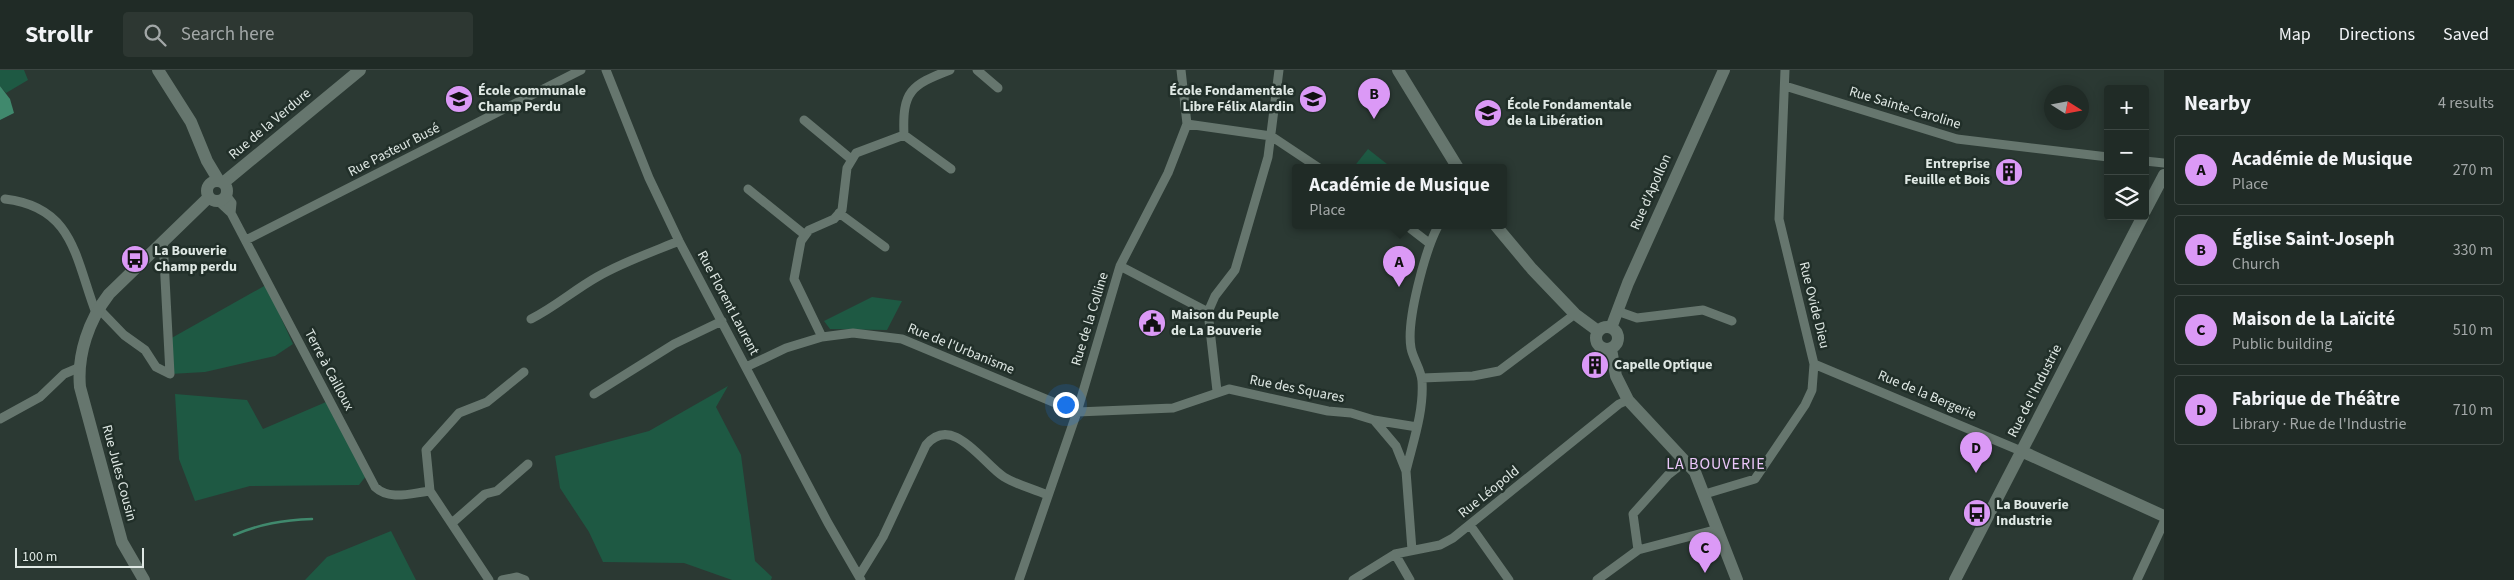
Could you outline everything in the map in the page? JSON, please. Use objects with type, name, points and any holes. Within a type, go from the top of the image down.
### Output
[{"type":"street","points":[[158,70],[191,122],[217,190]]},
{"type":"street","name":"Rue de la Verdure","points":[[217,190],[360,70]]},
{"type":"street","name":"Rue Pasteur Busé","points":[[246,240],[581,70]]},
{"type":"street","name":"Rue Florent Laurent","points":[[606,70],[649,178],[679,241],[860,578]]},
{"type":"street","points":[[904,135],[906,102],[910,91],[926,80],[950,70]]},
{"type":"street","points":[[976,70],[998,88]]},
{"type":"street","name":"Rue de la Colline","points":[[1019,580],[1076,412],[1120,266],[1168,173],[1187,124],[1181,70]]},
{"type":"street","points":[[1217,391],[1208,312],[1215,296],[1236,270],[1268,157],[1279,70]]},
{"type":"street","points":[[1398,70],[1456,164]]},
{"type":"street","name":"Rue d'Apollon","points":[[1611,328],[1634,269],[1724,70]]},
{"type":"street","name":"Rue Ovide Dieu","points":[[1705,494],[1755,479],[1805,405],[1812,390],[1814,364],[1779,219],[1785,70]]},
{"type":"street","name":"Rue Sainte-Caroline","points":[[1785,86],[1958,140],[2104,157]]},
{"type":"street","points":[[804,120],[852,159]]},
{"type":"street","points":[[1187,124],[1271,136],[1313,164]]},
{"type":"street","points":[[822,336],[794,278],[801,241],[808,230],[834,219],[842,210],[847,168],[856,153],[904,135]]},
{"type":"street","points":[[904,135],[951,169]]},
{"type":"street","points":[[2149,161],[2164,163]]},
{"type":"street","points":[[2149,203],[2164,175]]},
{"type":"street","points":[[748,189],[805,235]]},
{"type":"street","name":"Terre à Cailloux","points":[[217,190],[232,203],[231,213],[375,487],[381,493],[391,496],[430,491]]},
{"type":"street","name":"Rue Jules Cousin","points":[[144,580],[122,542],[80,387],[78,368],[97,310],[109,294],[217,190]]},
{"type":"street","points":[[5,199],[26,201],[47,212],[62,226],[73,245],[97,310],[124,335],[145,350],[156,367],[170,374],[163,240]]},
{"type":"street","points":[[839,213],[885,247]]},
{"type":"street","name":"Rue de l'Industrie","points":[[1955,580],[2141,220]]},
{"type":"street","points":[[1411,229],[1429,243]]},
{"type":"street","points":[[1406,471],[1422,398],[1422,378],[1410,348],[1411,321],[1429,243],[1436,229]]},
{"type":"street","points":[[1499,229],[1532,269],[1575,314],[1598,331]]},
{"type":"street","points":[[532,319],[554,307],[595,278],[616,266],[679,241]]},
{"type":"street","points":[[1120,266],[1208,312]]},
{"type":"street","points":[[1617,311],[1637,318],[1703,310],[1732,321]]},
{"type":"street","points":[[1422,378],[1473,376],[1498,371],[1575,314]]},
{"type":"street","points":[[594,394],[674,344],[722,321]]},
{"type":"street","points":[[1604,327],[1611,328],[1616,332],[1618,338],[1616,346],[1611,349],[1603,349],[1597,344],[1595,339],[1598,331],[1604,327]]},
{"type":"street","name":"Rue de l'Urbanisme","points":[[746,367],[786,348],[822,336],[853,333],[902,339],[1076,412]]},
{"type":"street","points":[[1611,349],[1616,376],[1628,400],[1686,460],[1695,472],[1705,494],[1736,580]]},
{"type":"street","name":"Rue de la Bergerie","points":[[1814,364],[2021,451],[2164,516]]},
{"type":"street","points":[[0,420],[40,397],[64,374],[78,368]]},
{"type":"street","points":[[489,580],[430,491],[426,450],[459,413],[487,402],[524,372]]},
{"type":"street","name":"Rue des Squares","points":[[1076,412],[1173,408],[1217,391],[1228,389],[1328,412],[1352,413],[1374,420],[1417,427]]},
{"type":"street","name":"Rue Léopold","points":[[1353,580],[1395,554],[1442,544],[1470,525],[1612,410],[1628,400]]},
{"type":"street","points":[[1374,420],[1396,446],[1406,471],[1412,550]]},
{"type":"street","points":[[860,578],[883,538],[926,445],[941,434],[961,440],[978,452],[1004,477],[1047,495]]},
{"type":"street","points":[[1638,550],[1633,514],[1668,475],[1686,460]]},
{"type":"street","points":[[452,523],[485,494],[498,492],[528,464]]},
{"type":"street","points":[[2137,580],[2164,522]]},
{"type":"street","points":[[1470,525],[1509,580]]},
{"type":"street","points":[[1597,580],[1638,550],[1718,530]]},
{"type":"street","points":[[1395,554],[1410,580]]},
{"type":"street","points":[[502,580],[517,577],[525,580]]},
{"type":"shaded area","points":[[0,70],[24,70],[28,80],[6,93],[0,86]]},
{"type":"shaded area","points":[[0,86],[10,99],[14,113],[0,120]]},
{"type":"shaded area","points":[[1368,149],[1387,164],[1356,164]]},
{"type":"shaded area","points":[[266,285],[293,344],[275,356],[205,372],[170,374],[168,340]]},
{"type":"shaded area","points":[[872,297],[902,301],[887,330],[830,329],[824,321]]},
{"type":"shaded area","points":[[728,386],[716,407],[741,455],[755,561],[772,577],[771,580],[732,580],[684,563],[603,562],[589,532],[560,488],[555,456],[649,431]]},
{"type":"shaded area","points":[[175,394],[247,400],[263,429],[326,402],[366,476],[359,485],[250,486],[195,501],[179,459]]},
{"type":"shaded area","points":[[391,531],[416,580],[305,580],[327,557]]},
{"type":"waterway","points":[[234,535],[272,523],[312,519]]},
{"type":"place","name":"École communale Champ Perdu","points":[[459,99]]},
{"type":"place","name":"École Fondamentale Libre Félix Alardin","points":[[1313,99]]},
{"type":"place","name":"École Fondamentale de la Libération","points":[[1488,113]]},
{"type":"place","name":"Église Saint-Joseph","points":[[1374,119]]},
{"type":"place","name":"Entreprise Feuille et Bois","points":[[2009,172]]},
{"type":"place","name":"La Bouverie Champ perdu","points":[[135,259]]},
{"type":"place","name":"Académie de Musique","points":[[1399,287]]},
{"type":"place","name":"Maison du Peuple de La Bouverie","points":[[1152,323]]},
{"type":"place","name":"Capelle Optique","points":[[1595,365]]},
{"type":"place","name":"Fabrique de Théâtre","points":[[1976,473]]},
{"type":"place","name":"La Bouverie Industrie","points":[[1977,513]]},
{"type":"place","name":"Maison de la Laïcité","points":[[1705,573]]},
{"type":"district","name":"LA BOUVERIE","points":[[1716,464]]}]
